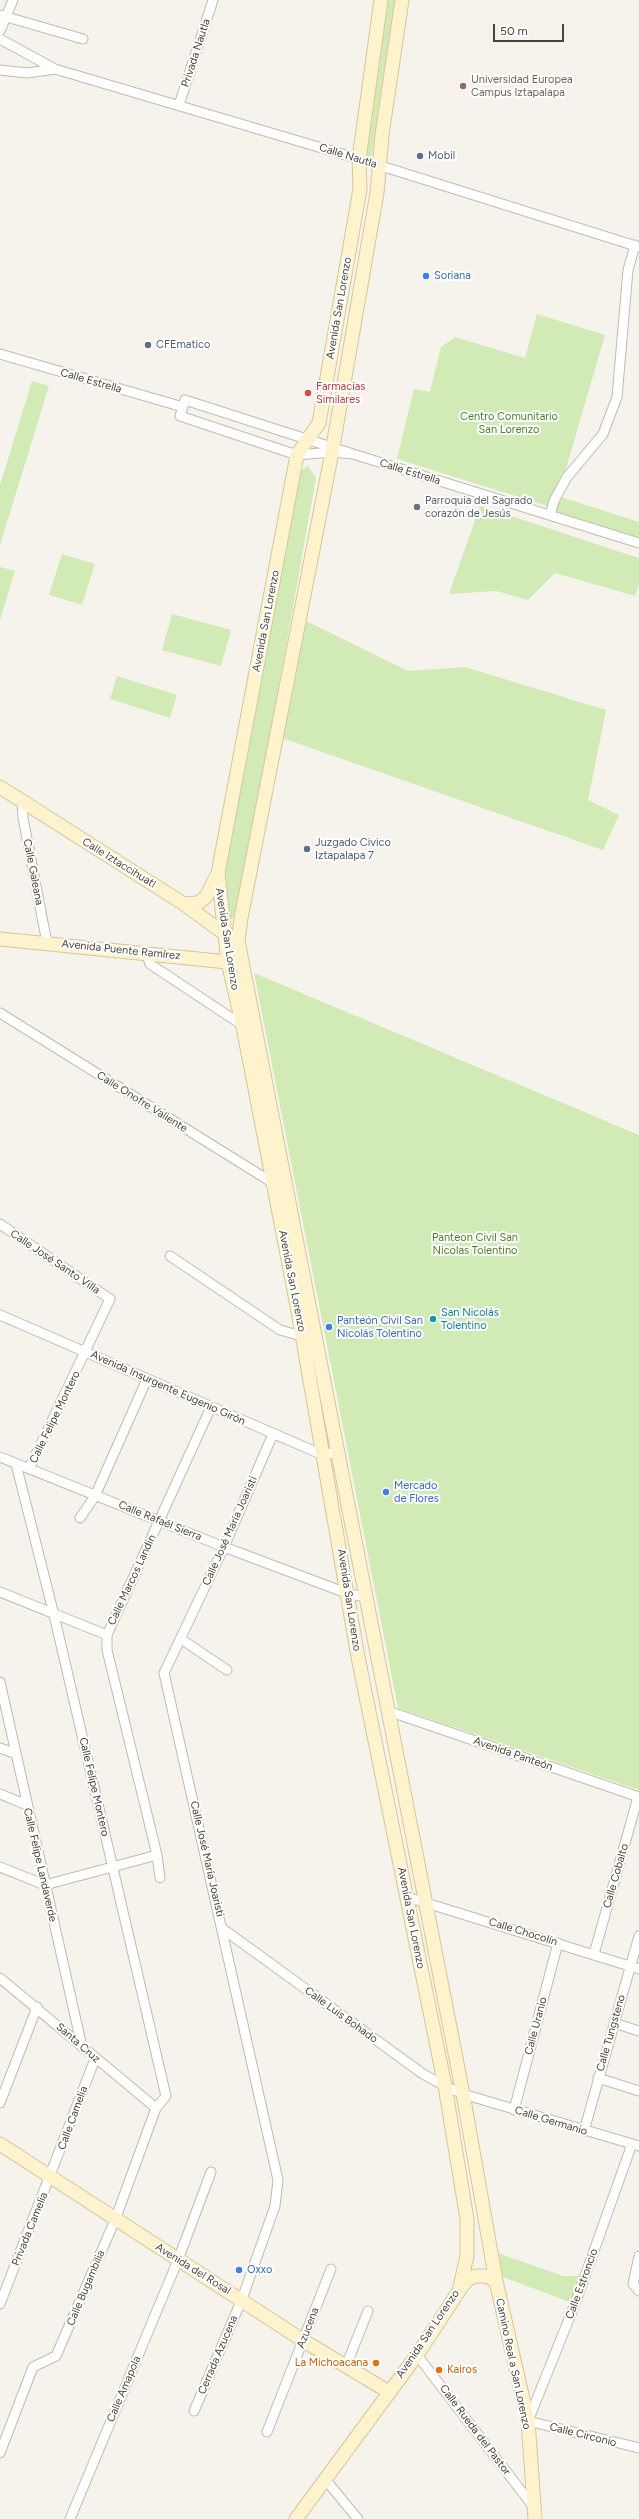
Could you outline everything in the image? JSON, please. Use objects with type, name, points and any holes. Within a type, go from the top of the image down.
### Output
[{"type":"main road","name":"Avenida San Lorenzo","points":[[249,1026],[228,962],[226,935],[220,902],[218,873],[297,455],[309,440],[319,422],[322,407],[360,189],[359,159],[381,0]]},
{"type":"main road","name":"Avenida San Lorenzo","points":[[402,0],[379,165],[377,193],[332,449],[240,918],[238,941],[249,1026],[279,1182],[338,1452],[463,2094],[496,2281]]},
{"type":"main road","name":"Calle Iztaccihuatl","points":[[0,787],[184,904],[226,935],[238,941]]},
{"type":"main road","points":[[184,904],[198,903],[206,897],[218,873]]},
{"type":"main road","name":"Avenida Puente Ramírez","points":[[0,939],[242,963]]},
{"type":"main road","name":"Avenida San Lorenzo","points":[[279,1182],[302,1336],[349,1594],[358,1657],[444,2086],[467,2220],[467,2256],[459,2291],[417,2355],[296,2519]]},
{"type":"main road","points":[[418,1952],[434,1950]]},
{"type":"main road","name":"Avenida del Rosal","points":[[0,2144],[115,2220],[242,2299],[304,2341],[389,2392]]},
{"type":"main road","points":[[459,2291],[464,2283],[475,2276],[486,2276],[496,2281]]},
{"type":"main road","name":"Camino Real a San Lorenzo","points":[[496,2281],[528,2421],[532,2505],[535,2519]]},
{"type":"street","points":[[0,31],[4,16],[13,0]]},
{"type":"street","name":"Privada Nautla","points":[[179,105],[212,0]]},
{"type":"street","points":[[4,16],[83,39]]},
{"type":"street","name":"Calle Nautla","points":[[0,39],[55,69],[379,165],[637,246]]},
{"type":"street","name":"Calle Nautla","points":[[0,70],[27,73],[55,69]]},
{"type":"street","points":[[550,516],[554,501],[567,477],[603,434],[617,397],[628,270],[637,246]]},
{"type":"street","name":"Calle Estrella","points":[[0,354],[182,408],[309,440],[332,449],[353,454],[639,543]]},
{"type":"street","name":"Calle Estrella","points":[[182,408],[297,455],[332,449]]},
{"type":"street","name":"Calle Galeana","points":[[22,801],[23,818],[47,943]]},
{"type":"street","points":[[146,953],[150,964],[249,1026]]},
{"type":"street","name":"Calle Onofre Valiente","points":[[0,1014],[279,1182]]},
{"type":"street","name":"Calle José Santo Villa","points":[[0,1224],[110,1299]]},
{"type":"street","points":[[170,1256],[280,1330],[302,1336]]},
{"type":"street","name":"Calle Felipe Montero","points":[[30,1469],[110,1299]]},
{"type":"street","name":"Avenida Insurgente Eugenio Girón","points":[[0,1315],[323,1455]]},
{"type":"street","points":[[80,1518],[95,1496],[147,1379]]},
{"type":"street","name":"Calle Marcos Landin","points":[[160,1878],[157,1855],[107,1650],[107,1635],[211,1407]]},
{"type":"street","name":"Calle José María Joaristi","points":[[242,2299],[275,2206],[278,2180],[223,1929],[164,1672],[224,1547],[274,1434]]},
{"type":"street","points":[[323,1455],[338,1452]]},
{"type":"street","name":"Calle Rafaél Sierra","points":[[0,1457],[224,1547],[349,1594],[366,1597]]},
{"type":"street","name":"Calle Felipe Montero","points":[[16,1464],[54,1614],[166,2096],[156,2108]]},
{"type":"street","points":[[0,1592],[107,1635]]},
{"type":"street","points":[[181,1639],[226,1670]]},
{"type":"street","name":"Calle Felipe Landaverde","points":[[0,1682],[3,1712],[16,1754],[82,2047]]},
{"type":"street","name":"Avenida Panteón","points":[[388,1711],[638,1797]]},
{"type":"street","points":[[0,1748],[16,1754]]},
{"type":"street","points":[[0,1794],[27,1805]]},
{"type":"street","name":"Calle Cobalto","points":[[594,1954],[638,1797]]},
{"type":"street","points":[[0,1867],[45,1885],[157,1855]]},
{"type":"street","name":"Calle Chocolín","points":[[407,1897],[639,1969]]},
{"type":"street","name":"Calle Luis Bohado","points":[[223,1929],[423,2074],[444,2086],[463,2094]]},
{"type":"street","name":"Calle Tungsteno","points":[[584,2131],[639,1936]]},
{"type":"street","name":"Calle Uranio","points":[[514,2110],[558,1943]]},
{"type":"street","name":"Santa Cruz","points":[[0,1978],[37,2007],[95,2059],[156,2108]]},
{"type":"street","points":[[0,2104],[37,2007]]},
{"type":"street","points":[[614,2023],[639,2031]]},
{"type":"street","name":"Calle Camelia","points":[[51,2177],[95,2059]]},
{"type":"street","points":[[598,2078],[639,2091]]},
{"type":"street","name":"Calle Germanio","points":[[463,2094],[584,2131],[636,2145]]},
{"type":"street","name":"Calle Bugambilia","points":[[0,2454],[33,2367],[56,2356],[115,2220],[156,2108]]},
{"type":"street","name":"Calle Estroncio","points":[[528,2421],[636,2145]]},
{"type":"street","name":"Calle Amapola","points":[[70,2519],[178,2260],[211,2172]]},
{"type":"street","name":"Privada Camelia","points":[[0,2304],[51,2177]]},
{"type":"street","points":[[639,2256],[633,2284],[639,2291]]},
{"type":"street","name":"Azucena","points":[[267,2432],[331,2269]]},
{"type":"street","name":"Cerrada Azucena","points":[[194,2411],[242,2299]]},
{"type":"street","points":[[346,2366],[368,2311]]},
{"type":"street","name":"Calle Rueda del Pastor","points":[[417,2355],[532,2505]]},
{"type":"street","name":"Calle Circonio","points":[[528,2421],[639,2448]]},
{"type":"street","points":[[325,2479],[358,2519]]},
{"type":"green space","points":[[386,0],[395,0],[372,155],[369,159],[365,153]]},
{"type":"green space","name":"Centro Comunitario San Lorenzo","points":[[537,314],[605,335],[558,496],[639,522],[639,540],[553,513],[554,508],[397,459],[414,389],[430,392],[441,347],[455,337],[525,358]]},
{"type":"green space","points":[[32,381],[49,386],[0,545],[0,485]]},
{"type":"green space","points":[[308,466],[316,478],[238,915],[230,920],[221,915],[219,898],[298,473]]},
{"type":"green space","points":[[480,506],[639,558],[639,583],[635,596],[555,573],[528,600],[496,591],[449,594]]},
{"type":"green space","points":[[62,554],[95,564],[82,605],[49,595]]},
{"type":"green space","points":[[0,567],[15,571],[0,620]]},
{"type":"green space","points":[[172,614],[231,630],[221,666],[162,650]]},
{"type":"green space","points":[[302,619],[408,671],[465,667],[606,710],[588,800],[619,815],[603,850],[282,738]]},
{"type":"green space","points":[[117,676],[177,695],[170,718],[110,699]]},
{"type":"green space","name":"Panteon Civil San Nicolas Tolentino","points":[[254,973],[639,1135],[639,1790],[398,1708]]},
{"type":"green space","points":[[498,2253],[563,2276],[586,2276],[575,2304],[503,2277]]},
{"type":"place","name":"Universidad Europea Campus Iztapalapa","points":[[463,86]]},
{"type":"place","name":"Mobil","points":[[420,156]]},
{"type":"place","name":"Soriana","points":[[426,276]]},
{"type":"place","name":"CFEmatico","points":[[148,345]]},
{"type":"place","name":"Farmacias Similares","points":[[308,393]]},
{"type":"place","name":"Parroquia del Sagrado corazón de Jesús","points":[[417,507]]},
{"type":"place","name":"Juzgado Civico Iztapalapa 7","points":[[307,849]]},
{"type":"place","name":"San Nicolás Tolentino","points":[[433,1319]]},
{"type":"place","name":"Panteón Civil San Nicolás Tolentino","points":[[329,1327]]},
{"type":"place","name":"Mercado de Flores","points":[[386,1492]]},
{"type":"place","name":"Oxxo","points":[[239,2270]]},
{"type":"place","name":"La Michoacana","points":[[376,2363]]},
{"type":"place","name":"Kairos","points":[[439,2370]]}]
